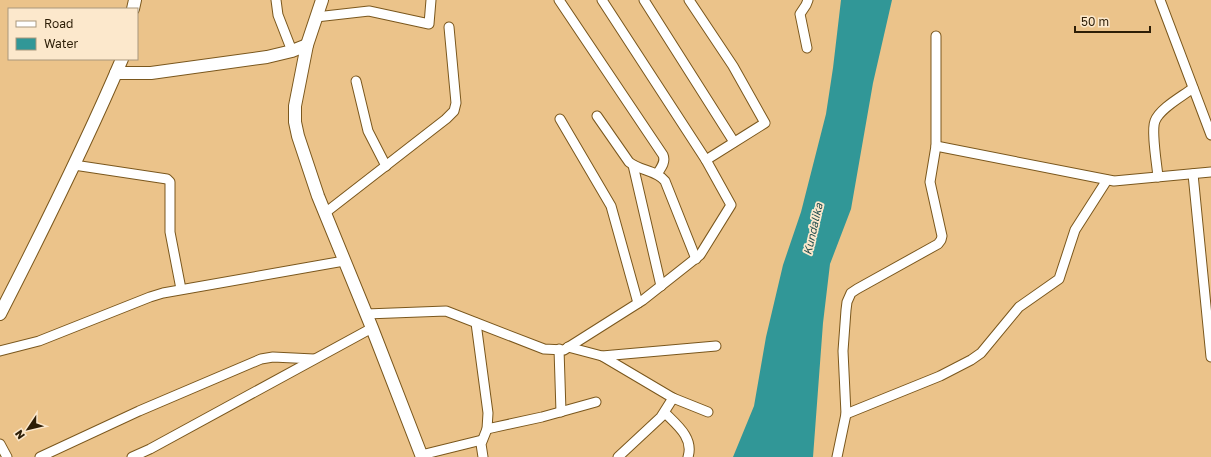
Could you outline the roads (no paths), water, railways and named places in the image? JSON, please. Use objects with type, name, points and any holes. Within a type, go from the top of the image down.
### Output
[{"type":"street","points":[[276,0],[278,15],[292,51]]},
{"type":"street","points":[[322,0],[307,45],[295,106],[295,122],[298,136],[325,213],[372,328],[421,456],[482,440]]},
{"type":"street","points":[[316,17],[369,11],[429,24],[432,0]]},
{"type":"street","points":[[559,0],[662,154],[664,160],[657,174]]},
{"type":"street","points":[[564,348],[638,303],[696,259],[731,205],[706,160],[602,0]]},
{"type":"street","points":[[644,0],[734,142]]},
{"type":"street","points":[[689,0],[733,66],[765,123],[706,160]]},
{"type":"street","points":[[807,48],[800,14],[808,0]]},
{"type":"street","points":[[1160,0],[1211,135]]},
{"type":"street","points":[[325,213],[446,119],[454,111],[456,103],[449,26]]},
{"type":"street","points":[[836,457],[846,414],[843,351],[847,302],[851,293],[938,244],[942,236],[930,182],[936,146],[936,36]]},
{"type":"street","points":[[116,73],[151,73],[267,57],[292,51],[307,45]]},
{"type":"street","points":[[0,314],[45,226],[91,130],[122,60]]},
{"type":"street","points":[[356,81],[368,131],[386,166]]},
{"type":"street","points":[[1158,177],[1154,130],[1155,121],[1162,111],[1193,88]]},
{"type":"street","points":[[597,116],[626,159],[633,165],[662,177],[667,185],[696,259]]},
{"type":"street","points":[[560,119],[611,206],[638,303]]},
{"type":"street","points":[[936,146],[1107,180],[1124,180],[1211,172]]},
{"type":"street","points":[[74,165],[167,179],[170,182],[170,232],[181,290]]},
{"type":"street","points":[[633,165],[661,286]]},
{"type":"street","points":[[1193,174],[1211,357]]},
{"type":"street","points":[[846,414],[940,376],[971,360],[981,353],[1019,308],[1059,279],[1075,230],[1107,180]]},
{"type":"street","points":[[0,351],[39,341],[150,297],[181,290],[346,265]]},
{"type":"street","points":[[366,314],[446,311],[544,348],[564,348],[602,356],[716,346]]},
{"type":"street","points":[[476,323],[488,413],[487,429],[482,440],[481,449],[483,457]]},
{"type":"street","points":[[132,457],[150,449],[372,328]]},
{"type":"street","points":[[561,412],[564,348]]},
{"type":"street","points":[[602,356],[673,398],[708,412]]},
{"type":"street","points":[[40,457],[139,411],[261,360],[273,357],[314,360]]},
{"type":"street","points":[[618,457],[665,413],[673,398]]},
{"type":"street","points":[[487,429],[542,417],[596,402]]},
{"type":"street","points":[[665,413],[682,430],[688,439],[690,447],[688,457]]},
{"type":"street","points":[[0,444],[7,457]]},
{"type":"street","points":[[143,457],[150,449]]},
{"type":"water","name":"Kundalika","points":[[841,0],[892,0],[873,83],[851,209],[830,264],[823,323],[813,457],[733,457],[754,406],[766,337],[783,265],[801,212],[826,114]]}]
